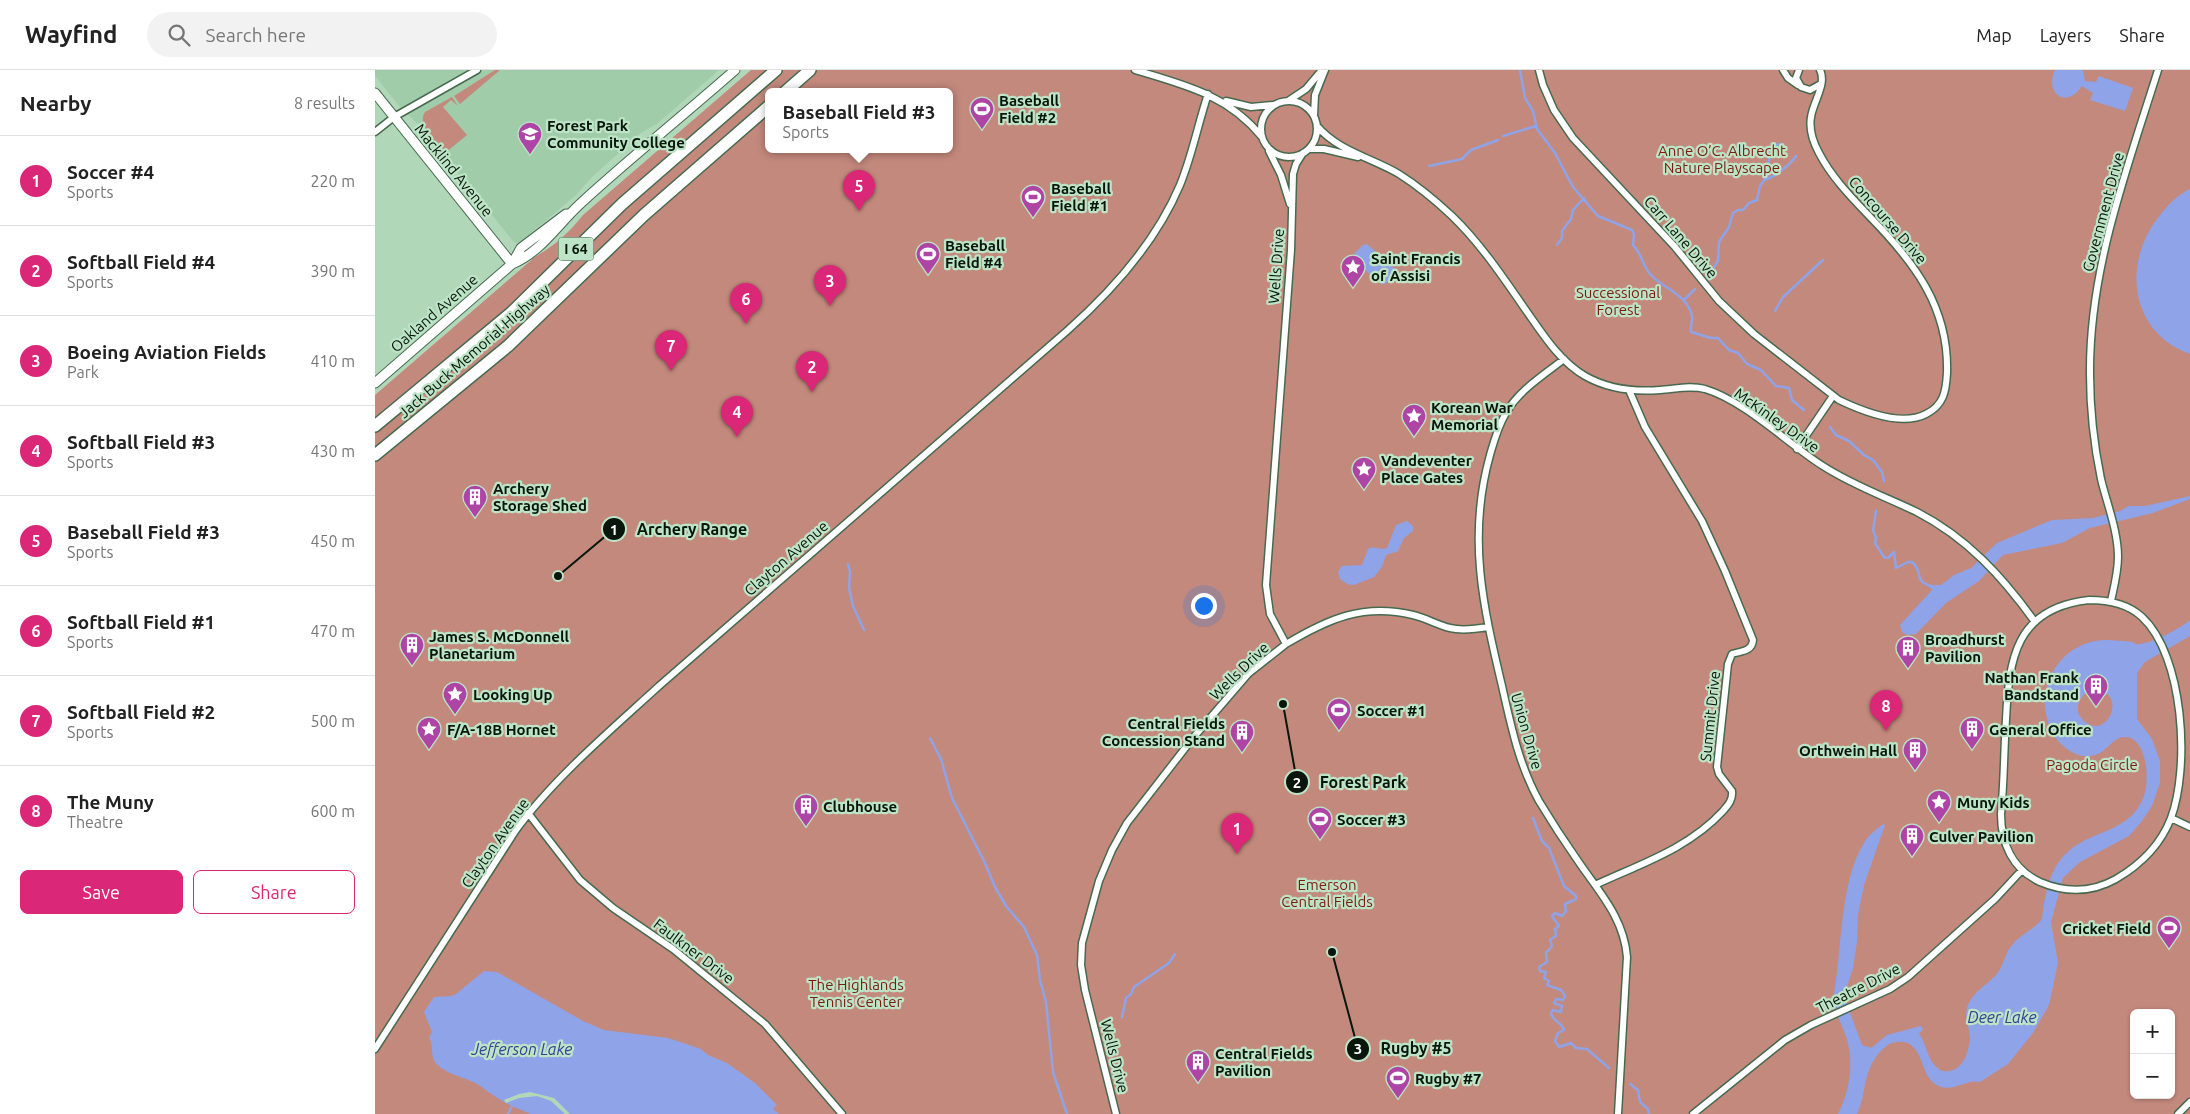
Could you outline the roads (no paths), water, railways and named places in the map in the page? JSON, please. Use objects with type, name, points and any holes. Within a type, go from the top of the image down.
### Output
[{"type":"highway","name":"Jack Buck Memorial Highway","points":[[375,426],[511,313],[622,204],[776,70]]},
{"type":"highway","points":[[790,88],[810,70]]},
{"type":"highway","name":"Jack Buck Memorial Highway","points":[[375,455],[508,346],[636,222],[765,109]]},
{"type":"street","points":[[375,132],[394,117],[477,70]]},
{"type":"street","name":"Oakland Avenue","points":[[375,383],[512,264],[523,259],[543,243],[579,205],[735,70]]},
{"type":"street","points":[[1135,70],[1222,100],[1258,107],[1287,101],[1306,89],[1324,70]]},
{"type":"street","points":[[1222,100],[1245,118],[1274,152],[1283,156],[1294,157],[1306,151],[1314,142],[1317,126],[1314,116],[1315,95],[1324,70]]},
{"type":"street","name":"Carr Lane Drive","points":[[1539,70],[1543,85],[1554,110],[1573,138],[1675,247],[1719,301],[1753,334],[1833,396]]},
{"type":"street","points":[[1783,70],[1788,78],[1801,87],[1810,90],[1819,86]]},
{"type":"street","points":[[1799,70],[1796,78],[1801,87]]},
{"type":"street","name":"Concourse Drive","points":[[1820,70],[1822,79],[1810,119],[1811,133],[1816,148],[1838,183],[1880,227],[1918,274],[1939,314],[1947,351],[1944,397],[1937,407],[1921,417],[1899,418],[1882,415],[1858,408],[1833,396]]},
{"type":"street","name":"Government Drive","points":[[2111,601],[2118,557],[2113,526],[2100,472],[2092,419],[2090,374],[2093,314],[2099,270],[2107,237],[2158,70]]},
{"type":"street","name":"Macklind Avenue","points":[[375,93],[512,264]]},
{"type":"street","name":"Clayton Avenue","points":[[375,1049],[528,813],[602,739],[659,686],[1068,330],[1102,298],[1144,247],[1174,198],[1192,149],[1208,94]]},
{"type":"street","points":[[1287,101],[1303,104],[1314,116]]},
{"type":"street","points":[[1264,141],[1262,126],[1264,117],[1277,104]]},
{"type":"street","name":"McKinley Drive","points":[[1317,126],[1333,140],[1410,181],[1453,217],[1481,249],[1564,360],[1575,369],[1594,380],[1629,390],[1661,390],[1686,387],[1705,389],[1746,411],[1832,472],[1934,522],[1981,556],[2011,588],[2035,622]]},
{"type":"street","name":"Wells Drive","points":[[1264,141],[1277,166],[1291,210]]},
{"type":"street","name":"McKinley Drive","points":[[1306,151],[1324,149],[1367,159]]},
{"type":"street","name":"Wells Drive","points":[[1116,1114],[1085,990],[1081,965],[1082,943],[1086,924],[1099,881],[1112,850],[1127,823],[1183,750],[1248,674],[1286,644],[1270,614],[1266,585],[1291,250],[1294,169],[1306,151]]},
{"type":"street","name":"Union Drive","points":[[1564,360],[1529,386],[1511,404],[1502,419],[1486,472],[1478,520],[1477,542],[1488,627],[1512,732],[1522,765],[1548,815],[1619,922],[1627,951],[1618,1114]]},
{"type":"street","name":"Summit Drive","points":[[1595,885],[1684,844],[1710,824],[1731,801],[1732,791],[1719,774],[1717,767],[1728,664],[1732,654],[1746,651],[1753,644],[1729,580],[1702,521],[1645,427],[1629,390]]},
{"type":"street","points":[[1797,449],[1833,396]]},
{"type":"street","points":[[2077,601],[2111,601],[2137,613],[2147,623],[2157,638],[2163,652],[2177,692],[2182,733],[2180,786],[2171,818],[2153,848],[2128,871],[2110,882],[2092,889],[2077,891],[2044,883],[2022,870],[2009,854],[2001,830],[2007,692],[2015,651],[2024,635],[2035,622],[2054,610],[2077,601]]},
{"type":"street","points":[[1286,644],[1316,626],[1338,617],[1373,611],[1414,615],[1451,628],[1488,627]]},
{"type":"street","name":"Faulkner Drive","points":[[528,813],[580,880],[613,908],[673,949],[765,1024],[842,1114]]},
{"type":"street","points":[[2171,818],[2190,827]]},
{"type":"street","name":"Theatre Drive","points":[[1693,1114],[1772,1049],[1798,1032],[1890,989],[1908,978],[1995,899],[2022,870]]},
{"type":"street","points":[[2178,1114],[2190,1102]]},
{"type":"water","points":[[2055,70],[2083,70],[2085,81],[2096,82],[2099,76],[2133,88],[2125,111],[2090,100],[2093,93],[2082,86],[2069,97],[2058,96],[2052,86]]},
{"type":"water","points":[[2190,189],[2190,354],[2169,344],[2154,329],[2143,312],[2138,293],[2137,273],[2140,252],[2149,232],[2171,203]]},
{"type":"water","points":[[1367,244],[1395,269],[1395,273],[1385,284],[1381,284],[1353,259],[1353,255],[1363,245]]},
{"type":"water","points":[[2190,496],[2190,499],[2153,513],[2090,528],[2062,543],[2003,555],[1979,581],[1946,603],[1916,634],[1907,635],[1902,632],[1900,625],[1932,590],[1928,585],[1941,585],[1954,575],[1971,568],[1997,543],[2052,520],[2093,518],[2120,511],[2129,506],[2145,506]]},
{"type":"water","points":[[1407,521],[1413,526],[1413,531],[1404,538],[1398,551],[1386,555],[1382,567],[1374,577],[1354,585],[1347,584],[1340,579],[1338,572],[1342,566],[1362,565],[1368,549],[1387,548],[1396,525]]},
{"type":"water","name":"Deer Lake","points":[[2190,620],[2190,636],[2145,662],[2137,673],[2137,719],[2152,739],[2160,761],[2160,783],[2152,806],[2129,836],[2080,862],[2063,878],[2051,922],[2058,963],[2049,1005],[2033,1033],[2008,1064],[1980,1082],[1969,1082],[1947,1088],[1935,1084],[1931,1080],[1920,1057],[1911,1045],[1903,1042],[1891,1043],[1875,1058],[1871,1066],[1857,1114],[1838,1114],[1849,1084],[1850,1051],[1835,1008],[1834,994],[1843,916],[1850,876],[1866,840],[1883,824],[1885,825],[1864,885],[1858,915],[1857,942],[1853,968],[1844,996],[1862,1045],[1871,1048],[1887,1035],[1921,1026],[1923,1029],[1919,1034],[1933,1063],[1942,1071],[1954,1070],[1959,1067],[1965,1057],[1969,1045],[1970,1035],[1966,1014],[1968,1005],[1974,995],[1999,971],[2008,950],[2013,944],[2042,919],[2049,882],[2057,864],[2070,850],[2080,843],[2111,829],[2130,817],[2138,808],[2146,789],[2145,760],[2138,744],[2132,739],[2120,738],[2100,753],[2092,756],[2083,756],[2068,750],[2055,737],[2048,722],[2045,708],[2049,680],[2055,668],[2064,657],[2088,643],[2103,640],[2136,644],[2144,643],[2166,635]],"holes":[[[2092,690],[2104,692],[2110,697],[2111,713],[2101,725],[2093,726],[2080,717],[2078,712],[2079,703],[2087,692]]]},
{"type":"water","name":"Jefferson Lake","points":[[484,971],[497,972],[583,1021],[604,1030],[668,1038],[701,1049],[708,1055],[727,1063],[755,1083],[777,1105],[773,1109],[779,1114],[531,1114],[511,1106],[477,1084],[444,1070],[435,1062],[429,1037],[432,1032],[424,1012],[434,997],[456,994]]},
{"type":"waterway","points":[[1520,70],[1525,98],[1533,111],[1537,129],[1555,153],[1573,187],[1598,216],[1632,230],[1634,234],[1633,245],[1648,272],[1656,280],[1681,297],[1690,309],[1692,318],[1691,332],[1711,338],[1718,338],[1729,350],[1738,353],[1747,364],[1761,370],[1776,386],[1789,388],[1792,400],[1804,410]]},
{"type":"waterway","points":[[1503,136],[1536,126]]},
{"type":"waterway","points":[[1429,166],[1462,159],[1471,150],[1498,140]]},
{"type":"waterway","points":[[1708,276],[1718,261],[1719,242],[1729,227],[1733,213],[1743,210],[1749,203],[1757,200],[1760,186],[1768,175],[1766,168],[1772,150],[1775,145],[1781,144]]},
{"type":"waterway","points":[[1764,180],[1773,177],[1796,156]]},
{"type":"waterway","points":[[1557,245],[1562,238],[1562,231],[1571,219],[1573,210],[1584,198]]},
{"type":"waterway","points":[[1775,311],[1783,297],[1823,260]]},
{"type":"waterway","points":[[1684,300],[1695,289]]},
{"type":"waterway","points":[[1830,427],[1836,435],[1849,441],[1864,455],[1873,460],[1882,472],[1884,481]]},
{"type":"waterway","points":[[1876,511],[1873,530],[1876,538],[1875,543],[1884,557],[1888,558],[1894,552],[1896,568],[1912,562],[1918,569],[1922,582],[1931,586]]},
{"type":"waterway","points":[[848,564],[850,572],[849,588],[853,606],[864,630]]},
{"type":"waterway","points":[[930,738],[941,759],[952,798],[995,887],[1006,906],[1024,927],[1037,955],[1040,980],[1046,1002],[1053,1072],[1067,1114]]},
{"type":"waterway","points":[[1533,818],[1542,841],[1549,848],[1564,886],[1576,896],[1576,899],[1565,904],[1566,911],[1562,916],[1555,913],[1552,916],[1559,926],[1555,929],[1556,936],[1550,940],[1552,946],[1546,953],[1547,962],[1539,967],[1540,971],[1546,972],[1544,978],[1549,981],[1547,985],[1561,990],[1565,996],[1563,1000],[1556,999],[1554,1003],[1562,1006],[1561,1012],[1553,1010],[1551,1013],[1564,1030],[1558,1033],[1555,1041],[1559,1047],[1571,1043],[1576,1048],[1587,1049],[1609,1068]]},
{"type":"waterway","points":[[1122,1017],[1126,998],[1131,994],[1134,987],[1169,963],[1175,954]]},
{"type":"waterway","points":[[1630,1084],[1638,1090],[1640,1102],[1648,1109],[1649,1114]]},
{"type":"waterway","points":[[508,1114],[512,1106]]},
{"type":"place","name":"Baseball Field #2","points":[[982,130]]},
{"type":"place","name":"Forest Park Community College","points":[[530,155]]},
{"type":"place","name":"Baseball Field #3","points":[[859,211]]},
{"type":"place","name":"Baseball Field #1","points":[[1033,218]]},
{"type":"place","name":"Baseball Field #4","points":[[928,275]]},
{"type":"place","name":"Saint Francis of Assisi","points":[[1353,288]]},
{"type":"place","name":"Boeing Aviation Fields","points":[[830,306]]},
{"type":"place","name":"Softball Field #1","points":[[746,324]]},
{"type":"place","name":"Softball Field #2","points":[[671,371]]},
{"type":"place","name":"Softball Field #4","points":[[812,392]]},
{"type":"place","name":"Softball Field #3","points":[[737,437]]},
{"type":"place","name":"Korean War Memorial","points":[[1414,437]]},
{"type":"place","name":"Vandeventer Place Gates","points":[[1364,490]]},
{"type":"place","name":"Archery Storage Shed","points":[[475,518]]},
{"type":"place","name":"Archery Range","points":[[558,576]]},
{"type":"place","name":"James S. McDonnell Planetarium","points":[[412,666]]},
{"type":"place","name":"Broadhurst Pavilion","points":[[1908,669]]},
{"type":"place","name":"Forest Park","points":[[1283,704]]},
{"type":"place","name":"Nathan Frank Bandstand","points":[[2096,707]]},
{"type":"place","name":"Looking Up","points":[[455,715]]},
{"type":"place","name":"Soccer #1","points":[[1339,731]]},
{"type":"place","name":"The Muny","points":[[1886,731]]},
{"type":"place","name":"F/A-18B Hornet","points":[[429,750]]},
{"type":"place","name":"General Office","points":[[1972,750]]},
{"type":"place","name":"Central Fields Concession Stand","points":[[1242,753]]},
{"type":"place","name":"Orthwein Hall","points":[[1915,771]]},
{"type":"place","name":"Muny Kids","points":[[1939,823]]},
{"type":"place","name":"Clubhouse","points":[[806,827]]},
{"type":"place","name":"Soccer #3","points":[[1320,840]]},
{"type":"place","name":"Soccer #4","points":[[1237,854]]},
{"type":"place","name":"Culver Pavilion","points":[[1912,857]]},
{"type":"place","name":"Cricket Field","points":[[2169,949]]},
{"type":"place","name":"Rugby #5","points":[[1332,952]]},
{"type":"place","name":"Central Fields Pavilion","points":[[1198,1083]]},
{"type":"place","name":"Rugby #7","points":[[1398,1099]]},
{"type":"park label","name":"Anne O’C. Albrecht Nature Playscape","points":[[1722,158]]},
{"type":"park label","name":"Successional Forest","points":[[1618,300]]},
{"type":"park label","name":"Pagoda Circle","points":[[2092,764]]},
{"type":"park label","name":"Emerson Central Fields","points":[[1327,892]]},
{"type":"park label","name":"The Highlands Tennis Center","points":[[856,992]]}]
